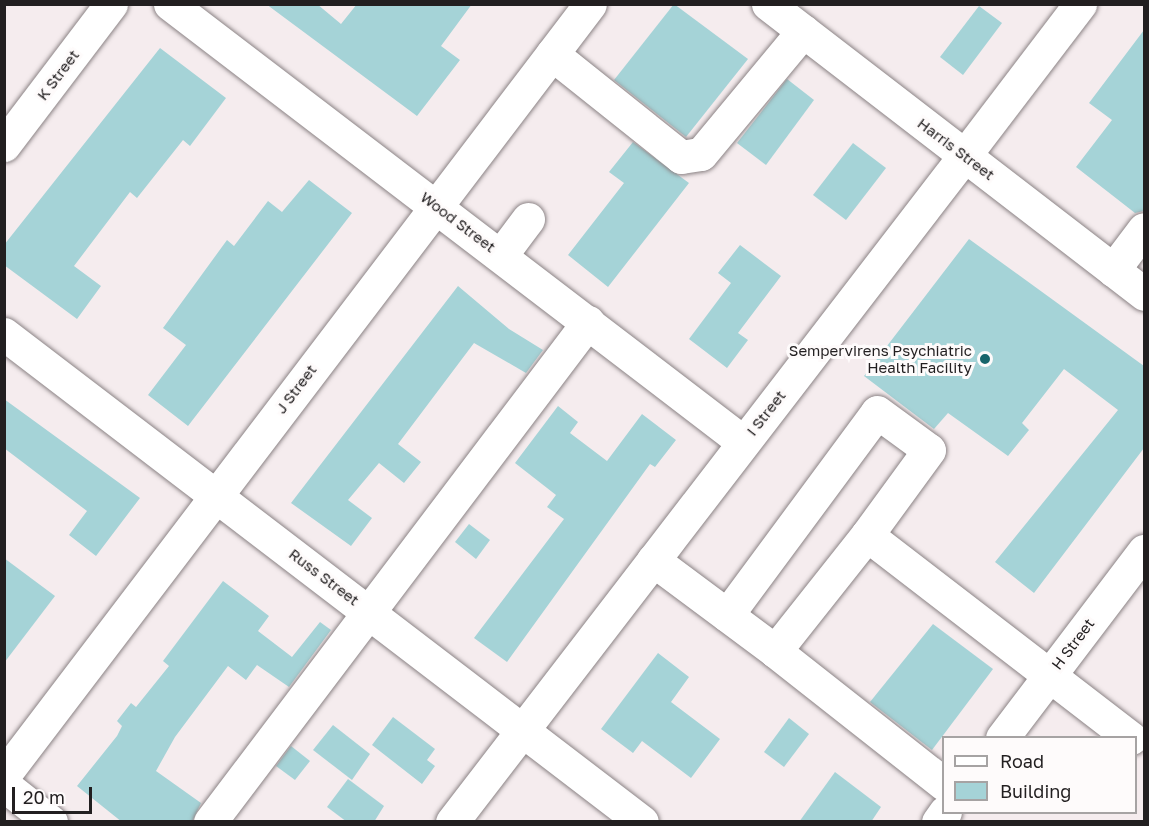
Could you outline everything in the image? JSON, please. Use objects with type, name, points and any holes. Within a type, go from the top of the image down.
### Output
[{"type":"street","name":"K Street","points":[[4,145],[111,4]]},
{"type":"street","name":"Wood Street","points":[[170,4],[743,442]]},
{"type":"street","name":"J Street","points":[[4,775],[590,4]]},
{"type":"street","name":"Harris Street","points":[[768,4],[1144,294]]},
{"type":"street","name":"I Street","points":[[452,822],[1080,4]]},
{"type":"street","points":[[552,54],[611,113],[681,157],[701,154],[802,31]]},
{"type":"street","points":[[888,254],[912,241],[958,192],[974,187],[1032,207]]},
{"type":"street","points":[[501,255],[528,219]]},
{"type":"street","points":[[1113,270],[1144,229]]},
{"type":"street","points":[[210,822],[371,613],[588,322]]},
{"type":"street","name":"Russ Street","points":[[4,334],[524,729],[642,822]]},
{"type":"street","points":[[727,615],[877,412],[930,450],[867,535],[775,651]]},
{"type":"street","points":[[867,535],[1128,736]]},
{"type":"street","name":"H Street","points":[[1004,736],[1144,551]]},
{"type":"street","points":[[653,560],[775,651],[942,782]]},
{"type":"street","points":[[4,785],[51,822]]},
{"type":"building","points":[[266,4],[317,4],[341,24],[357,4],[472,4],[441,46],[460,60],[417,116]]},
{"type":"building","points":[[674,4],[748,59],[686,137],[614,80]]},
{"type":"building","points":[[979,6],[1002,23],[963,75],[940,57]]},
{"type":"building","points":[[1144,30],[1144,211],[1135,213],[1076,167],[1112,120],[1089,103]]},
{"type":"building","points":[[160,48],[226,98],[190,146],[183,140],[137,198],[130,192],[74,266],[101,286],[77,319],[4,265],[4,245]]},
{"type":"building","points":[[787,79],[814,100],[766,165],[737,143]]},
{"type":"building","points":[[633,142],[689,183],[608,287],[568,255],[624,183],[609,172]]},
{"type":"building","points":[[853,143],[886,168],[846,220],[813,195]]},
{"type":"building","points":[[309,180],[352,213],[188,426],[148,395],[186,345],[163,328],[227,240],[234,246],[268,201],[282,212]]},
{"type":"building","points":[[969,239],[1144,366],[1144,448],[1034,593],[995,562],[1118,410],[1064,369],[1022,423],[1029,430],[1008,456],[948,413],[934,429],[864,376]]},
{"type":"building","points":[[740,245],[781,276],[738,333],[748,340],[727,368],[689,339],[731,283],[718,273]]},
{"type":"building","points":[[458,286],[509,329],[543,350],[526,373],[474,343],[398,444],[421,462],[404,483],[379,463],[348,500],[372,518],[351,546],[291,503]]},
{"type":"building","points":[[4,399],[140,498],[96,556],[69,535],[87,511],[4,448]]},
{"type":"building","points":[[558,406],[578,422],[570,433],[607,461],[642,414],[676,440],[655,467],[650,464],[507,662],[474,638],[564,519],[547,507],[556,495],[515,463]]},
{"type":"building","points":[[469,524],[490,540],[476,559],[455,542]]},
{"type":"building","points":[[4,558],[55,596],[4,663]]},
{"type":"building","points":[[223,581],[269,616],[258,631],[292,657],[320,622],[331,630],[289,687],[257,665],[246,680],[228,666],[175,737],[156,771],[201,803],[192,822],[122,822],[77,786],[117,736],[122,726],[117,721],[131,703],[136,707],[169,666],[163,661]]},
{"type":"building","points":[[933,624],[993,669],[932,750],[870,702]]},
{"type":"building","points":[[658,653],[689,677],[671,702],[720,739],[691,778],[642,741],[633,753],[601,729]]},
{"type":"building","points":[[393,717],[435,749],[427,760],[435,766],[422,784],[372,745]]},
{"type":"building","points":[[789,718],[809,734],[784,767],[764,752]]},
{"type":"building","points":[[333,725],[370,754],[352,780],[313,750]]},
{"type":"building","points":[[291,746],[310,761],[295,780],[276,766]]},
{"type":"building","points":[[835,772],[881,807],[871,822],[799,822]]},
{"type":"building","points":[[348,779],[384,806],[374,822],[347,822],[327,807]]},
{"type":"place","name":"Sempervirens Psychiatric Health Facility","points":[[985,359]]}]
